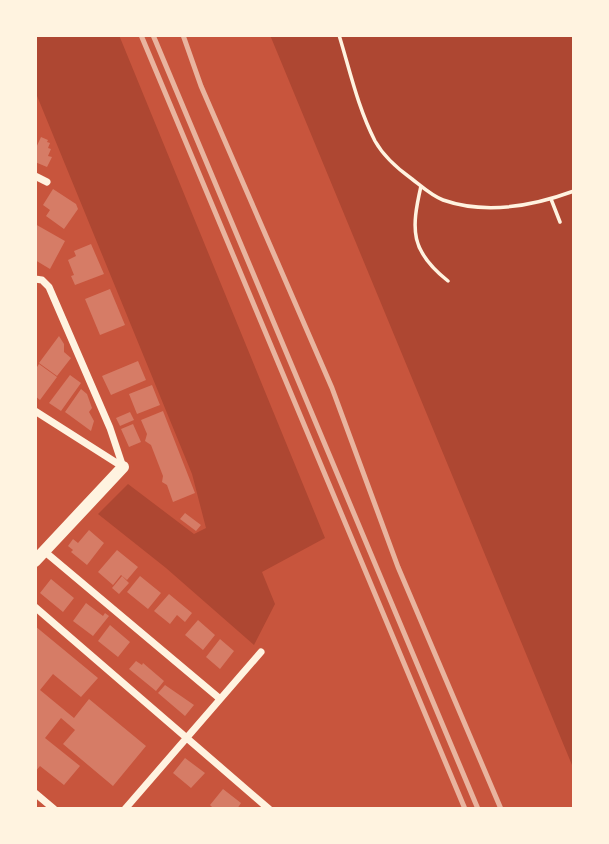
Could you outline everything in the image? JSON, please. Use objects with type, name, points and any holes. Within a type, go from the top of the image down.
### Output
[{"type":"street","points":[[35,177],[47,182]]},
{"type":"street","points":[[35,279],[42,280],[49,287],[110,428],[123,467]]},
{"type":"street","points":[[35,411],[123,467]]},
{"type":"street","points":[[123,467],[40,556],[219,698]]},
{"type":"street","points":[[35,607],[269,809]]},
{"type":"street","points":[[125,809],[261,652]]},
{"type":"street","points":[[35,793],[54,809]]},
{"type":"path","points":[[340,35],[362,112],[377,144],[396,167],[421,186],[441,199],[491,208],[551,199],[574,191]]},
{"type":"path","points":[[421,186],[413,227],[418,245],[426,259],[448,281]]},
{"type":"path","points":[[551,199],[560,222]]},
{"type":"shaded area","points":[[35,35],[119,35],[325,538],[262,572],[275,604],[254,645],[166,568],[98,514],[128,484],[194,534],[206,528],[192,474],[35,91]]},
{"type":"shaded area","points":[[270,35],[574,35],[574,766],[572,765]]},
{"type":"building","points":[[41,137],[50,143],[48,156],[52,157],[47,167],[35,162],[35,150]]},
{"type":"building","points":[[53,189],[76,204],[78,209],[64,229],[46,216],[50,210],[43,205]]},
{"type":"building","points":[[35,224],[65,241],[50,269],[35,260]]},
{"type":"building","points":[[91,244],[104,274],[75,285],[68,260],[76,256],[74,251]]},
{"type":"building","points":[[110,289],[125,325],[100,335],[85,299]]},
{"type":"building","points":[[59,336],[64,344],[64,352],[71,358],[57,376],[39,363]]},
{"type":"building","points":[[138,361],[146,380],[111,395],[102,376]]},
{"type":"building","points":[[39,364],[57,377],[40,400],[35,396],[35,370]]},
{"type":"building","points":[[70,375],[81,383],[61,411],[49,403]]},
{"type":"building","points":[[152,385],[160,405],[137,414],[129,394]]},
{"type":"building","points":[[81,389],[87,394],[92,408],[89,412],[94,421],[91,431],[65,412]]},
{"type":"building","points":[[163,411],[195,493],[173,502],[167,485],[162,482],[163,476],[151,445],[145,441],[147,434],[141,420]]},
{"type":"building","points":[[130,412],[134,420],[120,426],[116,418]]},
{"type":"building","points":[[133,424],[141,442],[129,447],[121,429]]},
{"type":"building","points":[[185,513],[201,525],[196,531],[180,519]]},
{"type":"building","points":[[89,530],[104,543],[87,565],[71,552],[73,550],[68,546],[73,539],[78,543]]},
{"type":"building","points":[[117,550],[138,567],[127,580],[121,575],[113,585],[98,572]]},
{"type":"building","points":[[122,576],[129,583],[119,594],[112,588]]},
{"type":"building","points":[[140,576],[161,593],[148,609],[127,592]]},
{"type":"building","points":[[51,579],[74,598],[63,612],[40,593]]},
{"type":"building","points":[[169,594],[192,613],[185,622],[177,615],[170,624],[154,611]]},
{"type":"building","points":[[86,603],[103,616],[105,613],[109,616],[93,636],[73,621]]},
{"type":"building","points":[[198,620],[215,635],[203,650],[185,635]]},
{"type":"building","points":[[110,625],[130,642],[118,657],[98,641]]},
{"type":"building","points":[[35,626],[98,678],[81,697],[53,674],[40,690],[74,718],[89,699],[146,746],[113,786],[63,744],[75,730],[61,718],[45,738],[80,766],[64,785],[40,766],[35,772]]},
{"type":"building","points":[[220,639],[234,651],[220,669],[206,657]]},
{"type":"building","points":[[136,661],[142,665],[143,663],[164,681],[156,691],[129,669]]},
{"type":"building","points":[[165,685],[194,705],[185,716],[158,693]]},
{"type":"building","points":[[185,758],[205,773],[191,788],[173,773]]},
{"type":"building","points":[[223,789],[241,803],[237,809],[214,809],[210,805]]},
{"type":"railway","points":[[141,35],[465,809]]},
{"type":"railway","points":[[153,35],[478,809]]},
{"type":"railway","points":[[183,35],[201,86],[332,388],[398,567],[501,809]]}]
